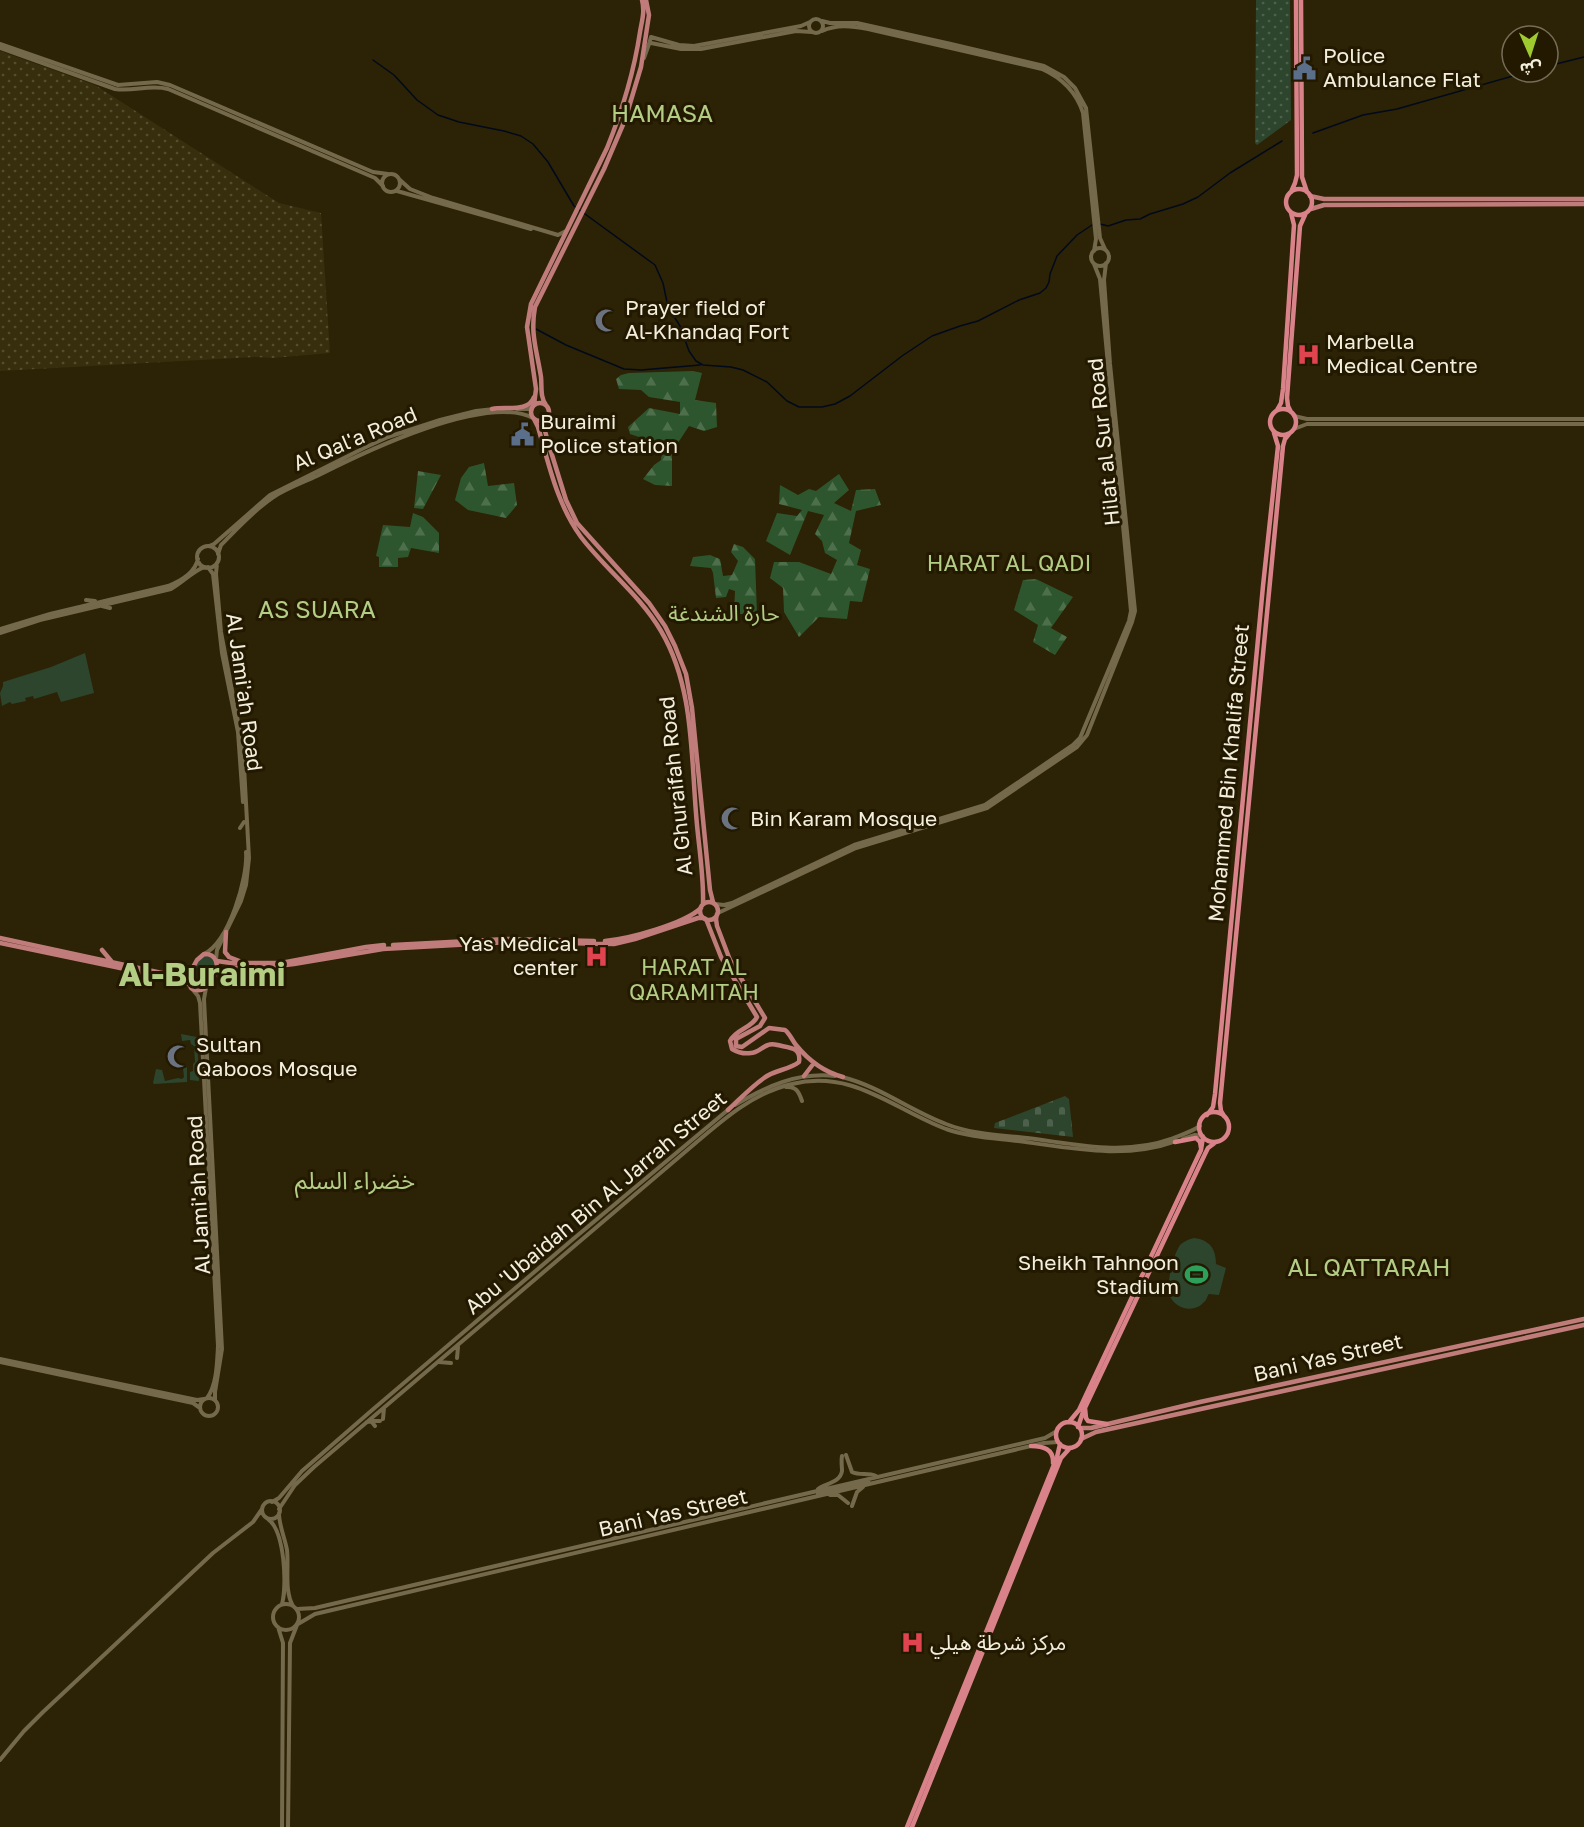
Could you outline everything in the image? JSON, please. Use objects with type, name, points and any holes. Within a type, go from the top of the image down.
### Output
[{"type":"highway","points":[[1296,0],[1297,175],[1291,192],[1287,196],[1286,204],[1294,225],[1283,389],[1281,403],[1270,419],[1274,432],[1283,435],[1289,434],[1296,424],[1287,398],[1300,226],[1305,214]]},
{"type":"highway","points":[[1291,213],[1299,216],[1305,214],[1311,209],[1312,204],[1302,177],[1302,0]]},
{"type":"highway","points":[[1291,192],[1299,189],[1309,194]]},
{"type":"highway","points":[[1277,410],[1284,409],[1293,414]]},
{"type":"highway","name":"Mohammed Bin Khalifa Street","points":[[1207,1115],[1213,1107],[1215,1094],[1278,446],[1274,432]]},
{"type":"highway","name":"Mohammed Bin Khalifa Street","points":[[1224,1116],[1220,1103],[1239,895],[1283,446],[1289,434]]},
{"type":"highway","points":[[907,1827],[1053,1467],[1059,1451],[1057,1431],[1079,1410],[1201,1150],[1202,1119],[1216,1113],[1224,1116],[1229,1129],[1225,1138],[1210,1145],[1204,1154],[1085,1408],[1079,1427],[1081,1438],[1078,1444],[1070,1448],[1061,1458],[912,1827]]},
{"type":"highway","points":[[1203,1136],[1209,1141],[1216,1142]]},
{"type":"highway","points":[[1175,1142],[1196,1138],[1200,1142],[1201,1150]]},
{"type":"highway","points":[[1085,1408],[1088,1421],[1107,1424]]},
{"type":"highway","points":[[1069,1422],[1079,1427]]},
{"type":"highway","points":[[1059,1443],[1070,1448]]},
{"type":"highway","points":[[1031,1446],[1040,1446],[1050,1451],[1053,1457],[1053,1467]]},
{"type":"main road","points":[[583,202],[604,169],[626,120],[649,42],[644,0]]},
{"type":"main road","points":[[649,42],[700,45],[801,26],[817,19],[863,25],[1044,66],[1064,77],[1075,88],[1086,108],[1096,221]]},
{"type":"main road","points":[[822,21],[824,27],[822,31]]},
{"type":"main road","points":[[810,22],[809,27],[812,32]]},
{"type":"main road","points":[[649,42],[681,49],[701,49],[796,31],[818,33],[831,27],[847,26],[1042,69],[1060,79],[1075,94],[1083,112],[1097,227],[1109,255],[1102,266],[1094,264],[1091,256],[1094,251],[1097,227]]},
{"type":"main road","points":[[575,219],[566,231],[534,295],[528,316],[527,338],[536,389],[534,406],[531,411],[534,419],[540,421],[546,419],[549,412],[542,398],[533,338],[533,316],[539,297],[583,202],[617,123],[636,56],[649,42]]},
{"type":"main road","points":[[0,46],[115,84],[130,86],[157,82],[171,85],[373,172],[397,176],[416,192],[558,235],[566,231]]},
{"type":"main road","points":[[0,46],[115,89],[168,88],[370,176],[388,192],[404,191],[431,201],[549,234],[559,239],[559,245]]},
{"type":"main road","points":[[636,56],[637,68],[641,69]]},
{"type":"main road","points":[[383,186],[383,179],[388,174]]},
{"type":"main road","points":[[397,191],[400,180]]},
{"type":"main road","points":[[1309,194],[1320,199],[1584,199]]},
{"type":"main road","points":[[1311,209],[1324,204],[1584,204]]},
{"type":"main road","points":[[1094,251],[1099,248],[1105,249]]},
{"type":"main road","name":"Hilat al Sur Road","points":[[718,914],[856,848],[987,808],[1077,747],[1087,735],[1135,611],[1110,364],[1104,280],[1106,263]]},
{"type":"main road","name":"Hilat al Sur Road","points":[[714,903],[724,905],[732,903],[854,845],[985,806],[1073,746],[1080,738],[1129,621],[1131,611],[1100,279],[1094,264]]},
{"type":"main road","points":[[492,409],[526,406],[533,400],[536,389]]},
{"type":"main road","points":[[534,406],[541,403],[546,405]]},
{"type":"main road","name":"Al Qal'a Road","points":[[209,546],[270,495],[360,450],[417,427],[463,414],[492,409],[524,409],[534,406]]},
{"type":"main road","name":"Al Qal'a Road","points":[[218,554],[224,542],[272,498],[369,450],[472,416],[507,413],[525,415],[534,419]]},
{"type":"main road","points":[[1293,414],[1307,419],[1584,419]]},
{"type":"main road","name":"Al Ghuraifah Road","points":[[534,419],[562,506],[582,538],[645,607],[670,648],[681,676],[686,701],[702,906]]},
{"type":"main road","name":"Al Ghuraifah Road","points":[[546,419],[545,430],[566,500],[582,529],[649,603],[665,626],[686,674],[692,708],[710,890],[714,903]]},
{"type":"main road","points":[[1294,429],[1307,424],[1584,424]]},
{"type":"main road","points":[[209,546],[218,554],[217,563],[201,567],[171,589],[0,631],[51,612],[168,586],[178,582],[195,567],[201,549],[209,546]]},
{"type":"main road","points":[[198,559],[207,567]]},
{"type":"main road","points":[[602,561],[620,576],[623,576],[623,573]]},
{"type":"main road","name":"Al Jami'ah Road","points":[[217,563],[221,632],[242,737],[249,858],[246,885],[217,950],[217,960]]},
{"type":"main road","name":"Al Jami'ah Road","points":[[204,954],[213,949],[222,937],[244,885],[247,858],[238,732],[222,653],[213,574],[207,567]]},
{"type":"main road","points":[[130,595],[134,589]]},
{"type":"main road","points":[[86,600],[105,601]]},
{"type":"main road","points":[[93,607],[110,608]]},
{"type":"main road","points":[[36,627],[40,620]]},
{"type":"main road","points":[[240,828],[244,822]]},
{"type":"main road","points":[[188,984],[187,978],[191,969],[199,957],[204,954],[223,963],[281,963],[388,945],[507,939],[617,940],[634,937],[687,918],[709,902],[714,903],[718,908],[717,926],[728,955],[764,1015],[764,1022],[736,1039],[736,1046],[742,1047],[769,1028],[787,1031],[797,1047],[814,1063],[830,1073],[843,1077]]},
{"type":"main road","points":[[702,906],[701,914],[721,957],[756,1015],[754,1022],[733,1036],[730,1041],[732,1049],[754,1053],[773,1044],[794,1047],[798,1051],[799,1058],[796,1065],[764,1077],[728,1110]]},
{"type":"main road","points":[[215,973],[226,968],[294,964],[391,948],[510,942],[614,944],[689,921],[712,919],[718,914]]},
{"type":"main road","points":[[226,932],[225,952],[228,957],[244,963]]},
{"type":"main road","points":[[0,941],[173,979],[202,991],[215,973],[217,960]]},
{"type":"main road","points":[[0,941],[178,976],[191,969]]},
{"type":"main road","points":[[102,950],[112,962]]},
{"type":"main road","name":"Al Jami'ah Road","points":[[206,988],[204,1004],[222,1349],[215,1400]]},
{"type":"main road","name":"Al Jami'ah Road","points":[[193,989],[200,1004],[218,1346],[212,1390],[205,1399]]},
{"type":"main road","points":[[746,999],[752,996]]},
{"type":"main road","points":[[804,1076],[814,1063]]},
{"type":"main road","name":"Abu 'Ubaidah Bin Al Jarrah Street","points":[[272,1502],[279,1498],[302,1471],[336,1441],[581,1232],[728,1110],[775,1083],[804,1076],[843,1077],[863,1084],[946,1124],[975,1131],[1105,1148],[1128,1148],[1166,1141],[1191,1132],[1200,1126]]},
{"type":"main road","points":[[800,1082],[810,1077],[843,1077]]},
{"type":"main road","name":"Abu 'Ubaidah Bin Al Jarrah Street","points":[[279,1511],[299,1480],[384,1407],[733,1113],[780,1087],[800,1082],[826,1081],[856,1086],[940,1126],[974,1136],[1117,1152],[1145,1150],[1195,1135],[1203,1136]]},
{"type":"main road","points":[[780,1087],[796,1088],[802,1101]]},
{"type":"main road","points":[[1567,1329],[1581,1320]]},
{"type":"main road","name":"Bani Yas Street","points":[[1079,1427],[1085,1429],[1581,1320]]},
{"type":"main road","name":"Bani Yas Street","points":[[1081,1438],[1093,1433],[1584,1325]]},
{"type":"main road","points":[[457,1358],[459,1344]]},
{"type":"main road","points":[[1446,1355],[1449,1348]]},
{"type":"main road","points":[[0,1360],[197,1400],[211,1398],[215,1400],[218,1407],[213,1414],[206,1414],[193,1402],[0,1360]]},
{"type":"main road","points":[[438,1362],[451,1363]]},
{"type":"main road","points":[[200,1408],[205,1399]]},
{"type":"main road","points":[[369,1421],[382,1420],[384,1407]]},
{"type":"main road","points":[[369,1421],[375,1426]]},
{"type":"main road","name":"Bani Yas Street","points":[[295,1607],[315,1608],[1045,1438],[1057,1431]]},
{"type":"main road","name":"Bani Yas Street","points":[[297,1625],[315,1614],[1031,1446],[1059,1443]]},
{"type":"main road","points":[[818,1490],[822,1485],[833,1482],[840,1475],[844,1455],[852,1472],[858,1475],[877,1476]]},
{"type":"main road","points":[[846,1489],[849,1485],[876,1479],[884,1474]]},
{"type":"main road","points":[[815,1496],[846,1486],[849,1482]]},
{"type":"main road","points":[[815,1496],[835,1494],[850,1504],[858,1490],[871,1483]]},
{"type":"main road","points":[[0,1760],[42,1712],[213,1553],[253,1522],[266,1503],[272,1502],[276,1503],[279,1511],[287,1550],[289,1598],[300,1616],[290,1643],[288,1827]]},
{"type":"main road","points":[[262,1509],[262,1514],[277,1528],[282,1548],[284,1595],[282,1604],[273,1615],[283,1643],[282,1827]]},
{"type":"main road","points":[[253,1522],[274,1519],[279,1511]]},
{"type":"main road","points":[[282,1604],[295,1607]]},
{"type":"main road","points":[[278,1627],[289,1630],[297,1625]]},
{"type":"green space","points":[[1256,0],[1290,0],[1291,120],[1257,145],[1255,143]]},
{"type":"green space","points":[[693,371],[702,373],[695,400],[716,403],[717,427],[704,431],[689,426],[672,452],[672,486],[655,485],[643,479],[661,460],[663,445],[630,434],[628,427],[649,408],[680,414],[680,402],[649,397],[641,390],[619,389],[616,379],[629,373]]},
{"type":"green space","points":[[484,463],[488,486],[514,483],[517,505],[506,518],[468,510],[455,500],[461,478],[469,467]]},
{"type":"green space","points":[[418,471],[441,475],[423,509],[414,508]]},
{"type":"green space","points":[[839,474],[849,490],[834,503],[851,511],[856,490],[875,489],[881,505],[856,511],[849,543],[861,550],[857,565],[870,569],[862,602],[850,601],[847,619],[819,617],[799,637],[784,612],[783,588],[770,578],[774,562],[799,562],[831,574],[837,560],[825,553],[822,541],[815,534],[824,515],[808,511],[790,555],[766,541],[777,513],[797,516],[802,510],[779,504],[780,485],[798,495],[809,489],[816,491]]},
{"type":"green space","points":[[413,513],[423,517],[439,533],[439,553],[411,548],[408,557],[398,558],[398,567],[379,567],[379,557],[376,556],[383,525],[410,527]]},
{"type":"green space","points":[[734,544],[743,547],[755,559],[757,614],[734,614],[735,591],[729,589],[726,597],[716,598],[711,568],[690,566],[693,557],[710,555],[720,559],[723,576],[732,575],[738,561],[731,552]]},
{"type":"green space","points":[[1036,579],[1073,597],[1051,628],[1067,637],[1055,655],[1033,642],[1038,625],[1014,610],[1023,580]]},
{"type":"green space","points":[[85,653],[94,693],[61,702],[57,692],[34,699],[33,696],[25,698],[26,701],[12,704],[10,702],[2,706],[0,693],[3,682],[51,667]]},
{"type":"green space","points":[[205,956],[211,957],[216,966],[206,984],[195,988],[190,980],[192,973],[197,963]]},
{"type":"green space","points":[[181,1034],[197,1037],[199,1081],[190,1080],[190,1072],[193,1071],[195,1062],[194,1046],[190,1040],[182,1041]]},
{"type":"green space","points":[[187,1067],[187,1082],[153,1083],[156,1069],[162,1070],[165,1081],[182,1079],[184,1077],[183,1068]]},
{"type":"green space","points":[[1065,1096],[1069,1099],[1073,1137],[994,1128],[995,1123]]},
{"type":"green space","name":"Sheikh Tahnoon Stadium","points":[[1194,1238],[1208,1243],[1215,1254],[1216,1264],[1226,1268],[1219,1295],[1209,1294],[1200,1306],[1190,1309],[1175,1303],[1168,1290],[1173,1261],[1178,1248],[1184,1242]]},
{"type":"sand","points":[[0,51],[95,85],[279,203],[321,213],[330,353],[273,358],[255,357],[0,371]]},
{"type":"waterway","points":[[1560,63],[1584,57]]},
{"type":"waterway","points":[[373,60],[394,75],[417,100],[438,115],[521,136],[533,144],[548,162],[574,206],[655,265],[663,283],[668,307],[680,326],[689,351],[696,361],[703,365],[743,370],[767,382],[787,401],[799,407],[822,407],[835,404],[850,396],[932,336],[978,321],[1019,300],[1040,293],[1049,282],[1057,256],[1077,235],[1092,225]]},
{"type":"waterway","points":[[1313,133],[1363,115],[1397,109],[1500,80]]},
{"type":"waterway","points":[[1100,224],[1108,226],[1126,220],[1140,219],[1183,204],[1198,197],[1230,173],[1282,141]]},
{"type":"waterway","points":[[536,329],[566,345],[624,369],[641,370],[700,365]]},
{"type":"place","name":"Police Ambulance Flat","points":[[1305,68]]},
{"type":"place","name":"Prayer field of Al-Khandaq Fort","points":[[607,320]]},
{"type":"place","name":"Marbella Medical Centre","points":[[1308,354]]},
{"type":"place","name":"Buraimi Police station","points":[[522,434]]},
{"type":"place","name":"Bin Karam Mosque","points":[[732,819]]},
{"type":"place","name":"Yas Medical center","points":[[596,956]]},
{"type":"place","name":"Sultan Qaboos Mosque","points":[[178,1057]]},
{"type":"place","name":"Sheikh Tahnoon Stadium","points":[[1197,1275]]},
{"type":"place","name":"مركز شرطة هيلي","points":[[912,1643]]},
{"type":"district","name":"HAMASA","points":[[662,114]]},
{"type":"district","name":"HARAT AL QADI","points":[[1009,563]]},
{"type":"district","name":"AS SUARA","points":[[317,610]]},
{"type":"district","name":"حارة الشندغة","points":[[724,613]]},
{"type":"district","name":"Al-Buraimi","points":[[202,974]]},
{"type":"district","name":"HARAT AL QARAMITAH","points":[[694,980]]},
{"type":"district","name":"خضراء السلم","points":[[355,1181]]},
{"type":"district","name":"AL QATTARAH","points":[[1369,1268]]}]
